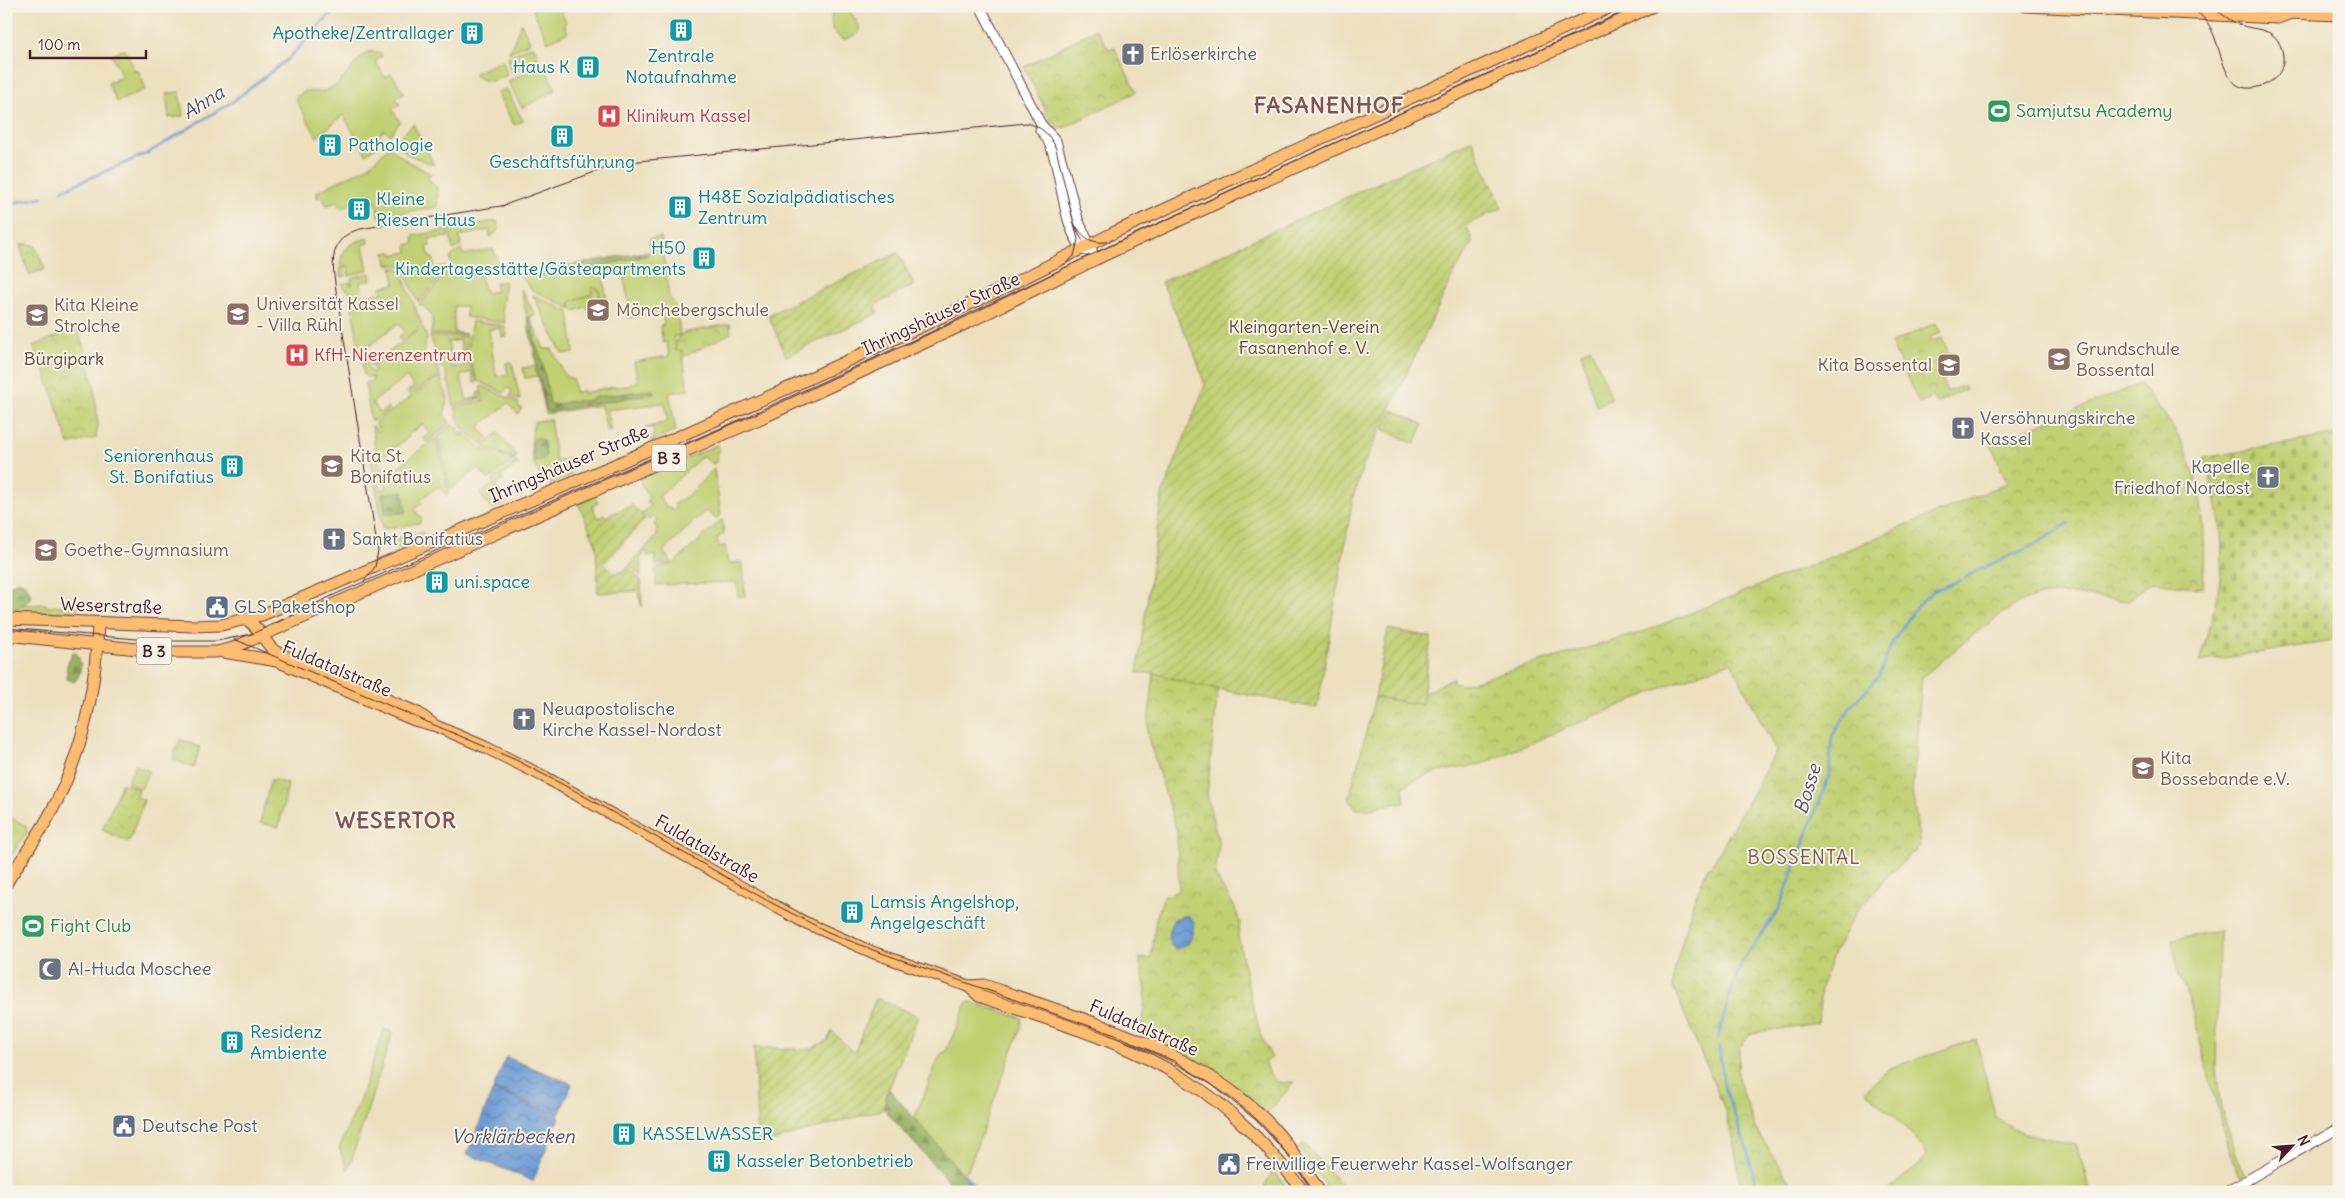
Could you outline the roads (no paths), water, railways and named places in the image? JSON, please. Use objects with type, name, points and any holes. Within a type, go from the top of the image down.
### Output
[{"type":"main road","name":"Ihringshäuser Straße","points":[[215,626],[247,620],[302,599],[621,462],[933,322],[1085,247],[1613,6]]},
{"type":"main road","name":"Ihringshäuser Straße","points":[[241,645],[511,525],[718,437],[969,322],[1096,259],[1653,6]]},
{"type":"main road","points":[[2025,6],[2278,18],[2288,10],[2339,15]]},
{"type":"main road","name":"Weserstraße","points":[[6,619],[164,626],[215,626]]},
{"type":"main road","name":"Fuldatalstraße","points":[[247,620],[257,627],[264,635],[269,647],[276,652],[418,713],[436,726]]},
{"type":"main road","points":[[6,884],[48,817],[71,769],[94,688],[98,622]]},
{"type":"main road","name":"Weserstraße","points":[[6,635],[165,652],[221,651],[241,645]]},
{"type":"main road","name":"Fuldatalstraße","points":[[221,651],[277,662],[414,720],[436,726],[543,776],[802,921],[872,952],[968,986],[979,996],[1101,1038],[1136,1053],[1186,1080],[1253,1132],[1273,1153],[1304,1192]]},
{"type":"main road","name":"Fuldatalstraße","points":[[968,986],[984,985],[1111,1030],[1162,1051],[1198,1070],[1242,1099],[1265,1119],[1297,1157],[1320,1192]]},
{"type":"street","points":[[980,6],[1050,144],[1074,238],[1068,256]]},
{"type":"street","points":[[1041,127],[1056,140],[1085,247]]},
{"type":"street","points":[[1074,238],[1096,259]]},
{"type":"street","points":[[2226,1192],[2339,1128]]},
{"type":"water","points":[[1187,915],[1194,921],[1193,932],[1188,944],[1175,949],[1170,942],[1168,934],[1170,926],[1174,919]]},
{"type":"water","points":[[506,1057],[572,1084],[559,1115],[493,1089]]},
{"type":"water","name":"Vorklärbecken","points":[[493,1090],[559,1117],[533,1181],[467,1154]]},
{"type":"waterway","name":"Ahna","points":[[62,190],[148,153],[232,102],[288,59],[338,6]]},
{"type":"waterway","name":"Ahna","points":[[6,204],[43,197]]},
{"type":"waterway","name":"Bosse","points":[[1965,578],[2032,546],[2069,523]]},
{"type":"waterway","name":"Bosse","points":[[1718,1038],[1729,997],[1743,960],[1779,909],[1829,776],[1832,736],[1852,705],[1879,676],[1892,643],[1917,606],[1933,591],[1961,580]]},
{"type":"waterway","name":"Bosse","points":[[1719,1046],[1724,1086],[1746,1147],[1758,1192]]},
{"type":"waterway","points":[[964,1174],[980,1192]]},
{"type":"tram line","points":[[6,628],[160,641],[217,641],[252,634],[338,593],[728,425],[933,331],[1141,231],[1636,6]]},
{"type":"tram line","points":[[2144,6],[2192,9]]},
{"type":"tram line","points":[[2185,8],[2200,14],[2210,26],[2227,72],[2234,83],[2246,88],[2264,85],[2276,77],[2283,64],[2283,56],[2281,47],[2273,35],[2262,30],[2242,26],[2206,6]]},
{"type":"tram line","points":[[502,206],[603,169],[629,162],[1026,123],[1036,126],[1045,132],[1056,149],[1078,240],[1074,256],[1064,265]]},
{"type":"tram line","points":[[364,581],[375,567],[378,551],[335,280],[333,261],[337,245],[350,233],[360,229],[507,205]]},
{"type":"tram line","points":[[1077,227],[1083,235],[1092,241],[1107,242],[1113,240]]},
{"type":"tram line","points":[[234,639],[516,760],[577,792],[768,901],[828,932],[873,950],[1118,1036],[1174,1061],[1211,1084],[1256,1120],[1289,1156],[1315,1192]]},
{"type":"place","name":"Zentrale Notaufnahme","points":[[681,30]]},
{"type":"place","name":"Apotheke/Zentrallager","points":[[472,33]]},
{"type":"place","name":"Erlöserkirche","points":[[1133,54]]},
{"type":"place","name":"Haus K","points":[[588,67]]},
{"type":"place","name":"Samjutsu Academy","points":[[1999,111]]},
{"type":"place","name":"Klinikum Kassel","points":[[609,116]]},
{"type":"place","name":"Geschäftsführung","points":[[562,136]]},
{"type":"place","name":"Pathologie","points":[[330,145]]},
{"type":"place","name":"H48E Sozialpädiatisches Zentrum","points":[[680,207]]},
{"type":"place","name":"Kleine Riesen Haus","points":[[359,209]]},
{"type":"place","name":"H50 Kindertagesstätte/Gästeapartments","points":[[704,258]]},
{"type":"place","name":"Mönchebergschule","points":[[598,310]]},
{"type":"place","name":"Universität Kassel - Villa Rühl","points":[[238,314]]},
{"type":"place","name":"Kita Kleine Strolche","points":[[37,315]]},
{"type":"place","name":"KfH-Nierenzentrum","points":[[297,355]]},
{"type":"place","name":"Grundschule Bossental","points":[[2059,359]]},
{"type":"place","name":"Kita Bossental","points":[[1949,365]]},
{"type":"place","name":"Versöhnungskirche Kassel","points":[[1963,428]]},
{"type":"place","name":"Seniorenhaus St. Bonifatius","points":[[232,466]]},
{"type":"place","name":"Kita St. Bonifatius","points":[[332,466]]},
{"type":"place","name":"Kapelle Friedhof Nordost","points":[[2268,477]]},
{"type":"place","name":"Sankt Bonifatius","points":[[334,539]]},
{"type":"place","name":"Goethe-Gymnasium","points":[[46,550]]},
{"type":"place","name":"uni.space","points":[[437,582]]},
{"type":"place","name":"GLS Paketshop","points":[[217,607]]},
{"type":"place","name":"Neuapostolische Kirche Kassel-Nordost","points":[[524,719]]},
{"type":"place","name":"Kita Bossebande e.V.","points":[[2143,768]]},
{"type":"place","name":"Lamsis Angelshop, Angelgeschäft","points":[[852,912]]},
{"type":"place","name":"Fight Club","points":[[33,926]]},
{"type":"place","name":"Al-Huda Moschee","points":[[50,969]]},
{"type":"place","name":"Residenz Ambiente","points":[[232,1042]]},
{"type":"place","name":"Deutsche Post","points":[[124,1126]]},
{"type":"place","name":"KASSELWASSER","points":[[624,1134]]},
{"type":"place","name":"Kasseler Betonbetrieb","points":[[719,1161]]},
{"type":"place","name":"Freiwillige Feuerwehr Kassel-Wolfsanger","points":[[1229,1164]]},
{"type":"district","name":"FASANENHOF","points":[[1329,105]]},
{"type":"district","name":"WESERTOR","points":[[396,820]]},
{"type":"district","name":"BOSSENTAL","points":[[1804,857]]},
{"type":"park label","name":"Kleingarten-Verein Fasanenhof e. V.","points":[[1304,337]]},
{"type":"park label","name":"Bürgipark","points":[[64,359]]}]
